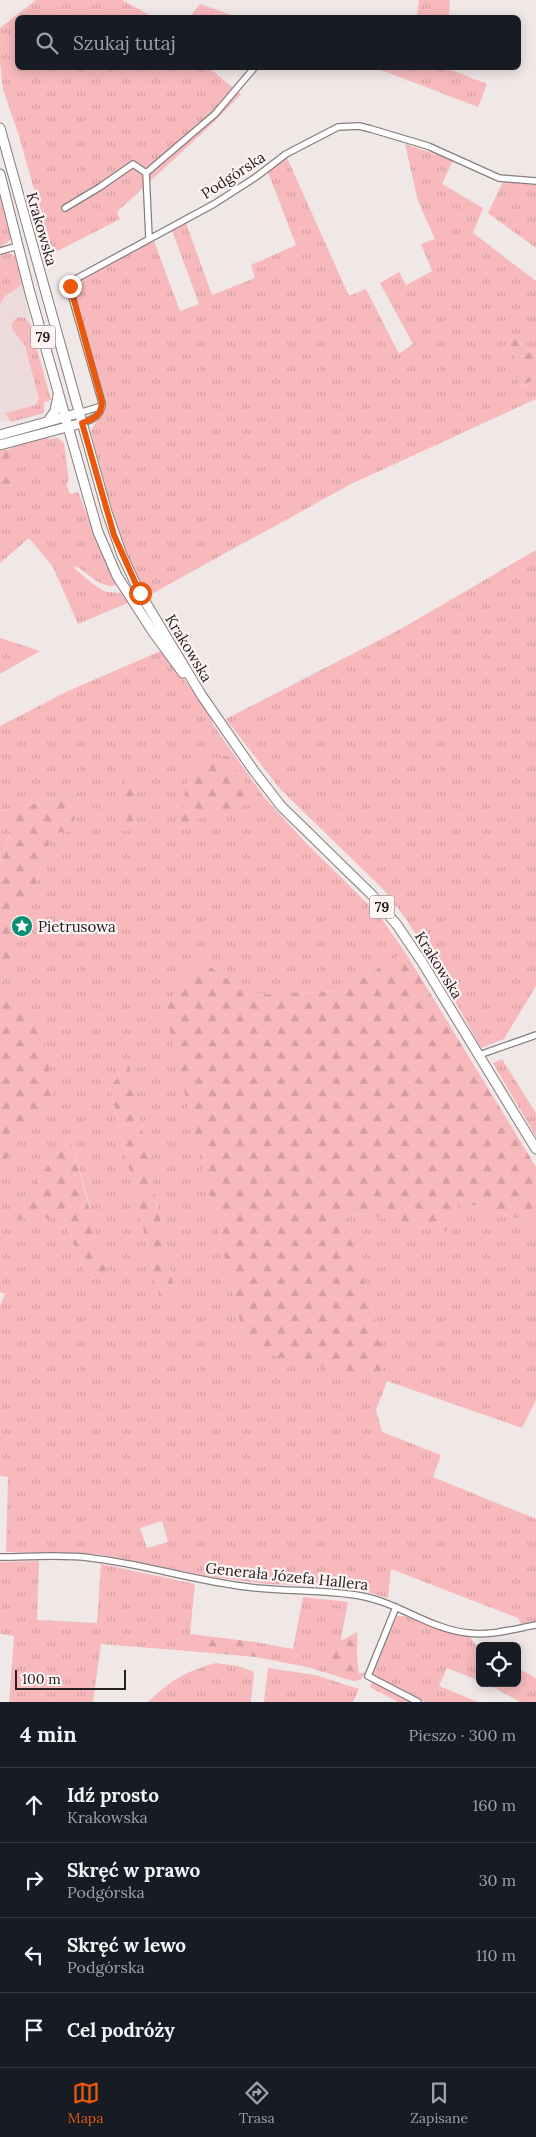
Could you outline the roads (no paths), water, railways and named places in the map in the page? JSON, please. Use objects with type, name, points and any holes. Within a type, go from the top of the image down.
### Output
[{"type":"main road","name":"Krakowska","points":[[0,128],[107,512],[122,555],[144,600],[202,696],[258,777],[281,806],[372,895],[397,925],[536,1149]]},
{"type":"main road","name":"Krakowska","points":[[0,174],[58,395],[95,524],[113,569],[170,656],[202,696]]},
{"type":"main road","points":[[48,421],[55,411],[58,395]]},
{"type":"main road","points":[[0,445],[66,422],[79,413]]},
{"type":"main road","points":[[0,435],[48,421],[82,423]]},
{"type":"street","points":[[146,173],[215,114],[252,70]]},
{"type":"street","name":"Podgórska","points":[[102,406],[101,395],[70,286],[72,281],[214,204],[286,154],[338,127],[359,126],[371,129],[428,146],[500,178],[536,181]]},
{"type":"street","points":[[64,208],[100,187],[133,164],[146,173]]},
{"type":"street","points":[[146,173],[149,238]]},
{"type":"street","points":[[0,251],[18,246]]},
{"type":"street","points":[[79,413],[102,406]]},
{"type":"street","points":[[82,423],[97,416],[102,406]]},
{"type":"street","points":[[479,1055],[536,1035]]},
{"type":"street","name":"Generała Józefa Hallera","points":[[0,1557],[89,1558],[131,1564],[209,1582],[248,1587],[358,1595],[396,1607],[428,1622],[470,1633],[509,1630],[536,1625]]},
{"type":"street","points":[[396,1607],[368,1676],[418,1702]]},
{"type":"place","name":"Pietrusowa","points":[[22,926]]}]
